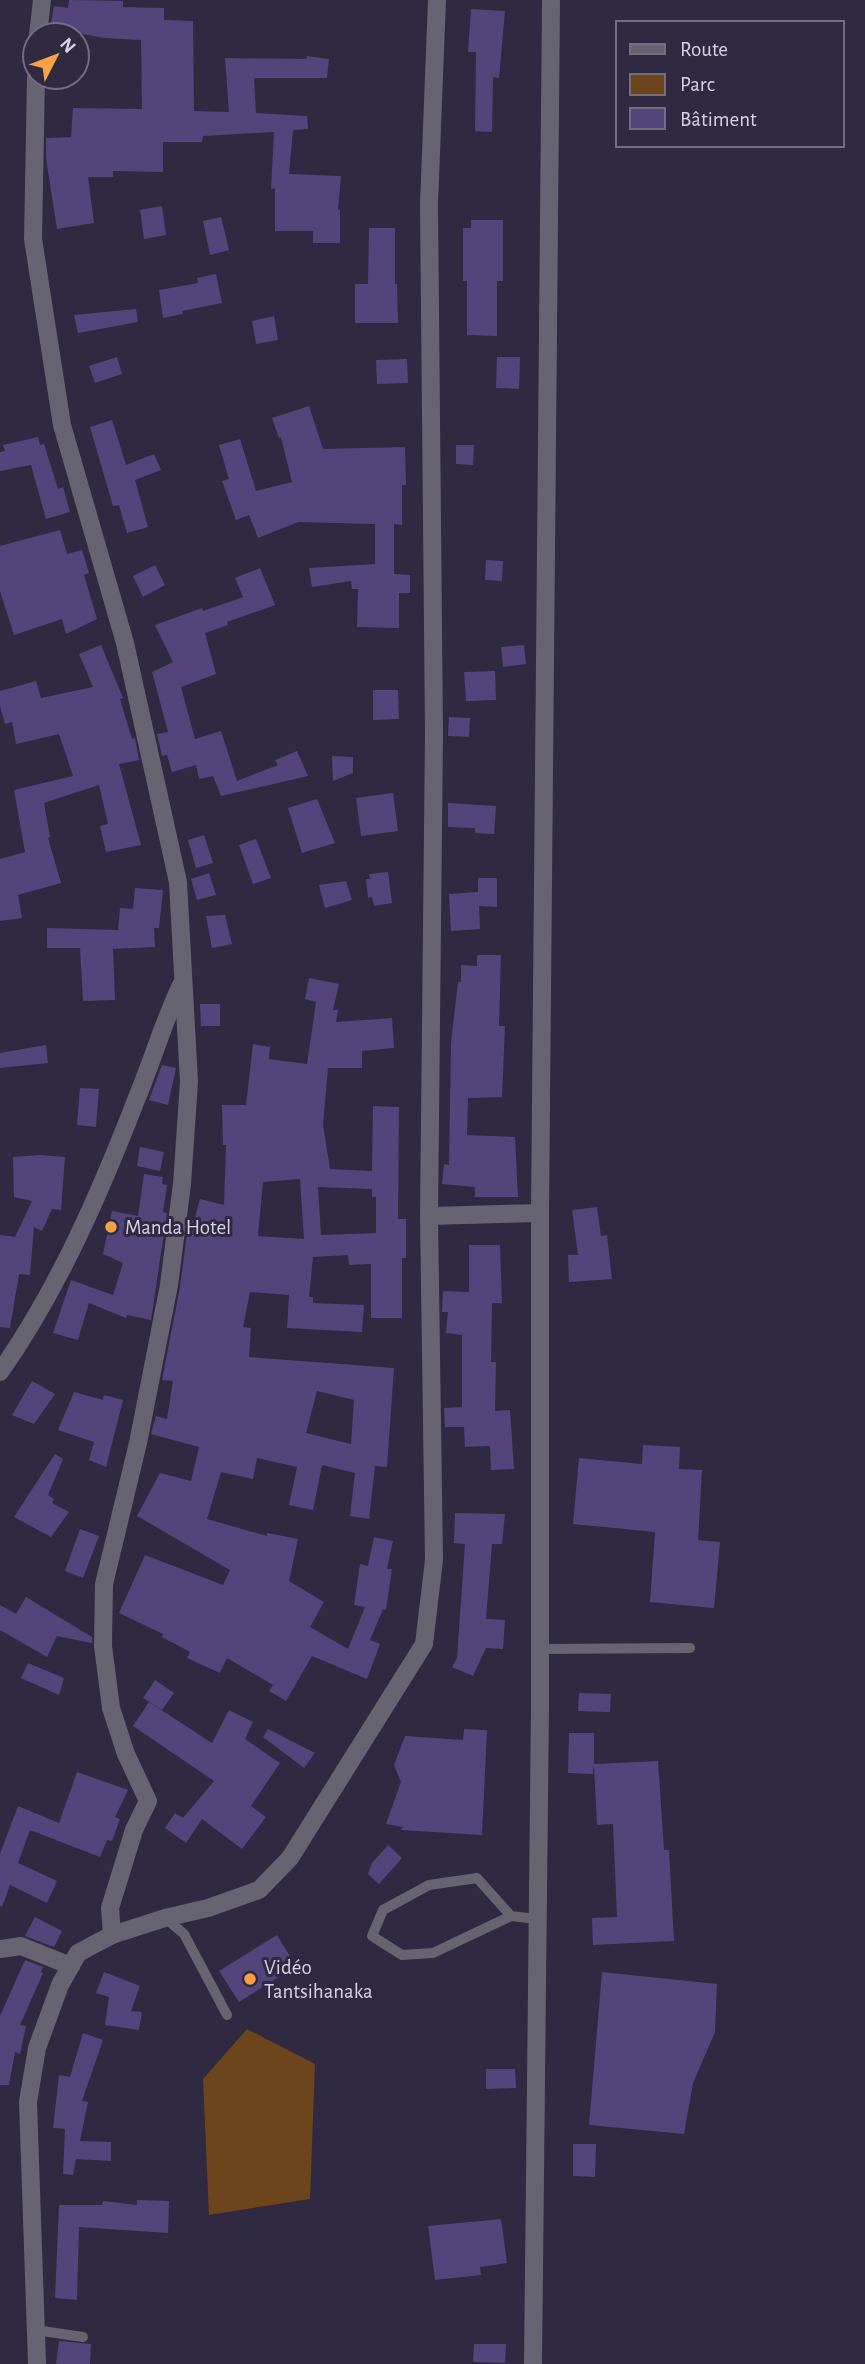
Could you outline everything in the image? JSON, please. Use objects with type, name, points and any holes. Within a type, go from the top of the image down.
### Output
[{"type":"street","points":[[40,21],[42,0]]},
{"type":"street","points":[[37,2364],[28,2102],[37,2048],[60,1985],[78,1953],[112,1935],[208,1908],[259,1890],[290,1858],[424,1644],[435,1560],[429,1216],[434,733],[429,204],[437,0]]},
{"type":"street","points":[[533,2364],[551,0]]},
{"type":"street","points":[[36,91],[33,239],[62,425],[125,643],[178,882],[189,1082],[182,1184],[169,1285],[138,1443],[104,1584],[103,1646],[111,1708],[126,1754],[148,1801],[134,1830],[110,1908],[112,1935]]},
{"type":"street","points":[[0,1372],[22,1341],[76,1238],[137,1098],[163,1023],[182,982]]},
{"type":"street","points":[[429,1216],[540,1213]]},
{"type":"street","points":[[0,1949],[21,1945],[71,1966]]},
{"type":"lane","points":[[540,1649],[690,1647]]},
{"type":"lane","points":[[511,1916],[477,1878],[429,1885],[417,1891],[383,1910],[372,1936],[402,1955],[433,1953],[511,1916],[537,1919]]},
{"type":"lane","points":[[165,1918],[184,1934],[227,2015]]},
{"type":"lane","points":[[35,2330],[83,2337]]},
{"type":"green space","points":[[247,2029],[315,2064],[310,2199],[209,2215],[203,2079]]},
{"type":"building","points":[[69,0],[123,1],[123,7],[164,8],[164,20],[193,21],[194,111],[229,112],[225,58],[306,59],[307,56],[329,59],[327,78],[254,78],[256,113],[307,116],[308,129],[293,130],[289,174],[341,176],[338,210],[340,243],[313,243],[313,231],[275,231],[275,188],[271,189],[274,132],[203,136],[202,142],[163,142],[163,172],[113,171],[113,177],[88,177],[94,223],[57,229],[46,158],[46,138],[71,137],[73,108],[142,109],[141,40],[91,36],[91,21],[51,21],[54,6],[68,8]]},
{"type":"building","points":[[471,9],[505,11],[499,78],[493,77],[492,132],[475,131],[476,52],[468,52]]},
{"type":"building","points":[[162,206],[166,235],[144,239],[140,210]]},
{"type":"building","points":[[221,217],[229,250],[210,255],[203,221]]},
{"type":"building","points":[[471,220],[503,220],[503,281],[497,281],[497,336],[467,335],[463,228],[471,228]]},
{"type":"building","points":[[369,228],[395,228],[398,323],[355,323],[355,284],[368,284]]},
{"type":"building","points":[[216,274],[222,303],[182,311],[183,314],[163,318],[159,290],[198,283],[197,278]]},
{"type":"building","points":[[136,309],[138,322],[78,333],[74,315]]},
{"type":"building","points":[[274,316],[278,340],[256,344],[252,321]]},
{"type":"building","points":[[117,357],[122,374],[95,383],[89,366]]},
{"type":"building","points":[[497,357],[520,357],[519,389],[496,388]]},
{"type":"building","points":[[407,359],[408,383],[377,384],[376,360]]},
{"type":"building","points":[[309,406],[323,449],[405,447],[406,485],[402,485],[402,525],[394,524],[394,574],[410,575],[410,593],[399,593],[399,628],[357,627],[358,589],[352,589],[351,581],[312,587],[309,568],[375,564],[375,524],[298,522],[258,538],[249,515],[236,520],[222,481],[229,479],[219,445],[240,439],[256,491],[292,482],[281,437],[279,438],[272,418]]},
{"type":"building","points":[[112,420],[126,465],[154,454],[161,470],[135,480],[148,527],[127,533],[119,505],[113,506],[90,427]]},
{"type":"building","points":[[38,437],[40,445],[44,444],[58,489],[63,487],[70,512],[46,519],[31,465],[0,471],[0,452],[5,451],[3,445]]},
{"type":"building","points":[[456,445],[474,445],[473,465],[456,464]]},
{"type":"building","points":[[60,530],[67,554],[82,550],[89,573],[84,575],[97,619],[66,634],[62,619],[14,635],[0,591],[0,546]]},
{"type":"building","points":[[486,560],[503,561],[502,581],[485,580]]},
{"type":"building","points":[[155,565],[165,585],[143,597],[133,576]]},
{"type":"building","points":[[260,568],[275,605],[205,633],[216,674],[181,687],[195,739],[221,731],[237,781],[278,765],[275,760],[297,751],[308,776],[221,796],[213,776],[199,779],[196,765],[172,772],[167,755],[162,756],[157,734],[168,732],[152,672],[173,662],[155,625],[243,597],[235,578]]},
{"type":"building","points":[[101,645],[123,698],[120,699],[132,739],[135,738],[139,760],[119,764],[141,845],[106,852],[100,826],[108,824],[99,785],[44,803],[50,837],[48,838],[61,883],[18,895],[22,918],[0,921],[0,859],[25,852],[14,790],[73,776],[59,734],[16,744],[12,722],[5,724],[0,706],[0,691],[36,681],[41,698],[93,687],[79,654]]},
{"type":"building","points":[[524,645],[526,664],[503,667],[501,647]]},
{"type":"building","points":[[495,671],[496,700],[466,701],[464,672]]},
{"type":"building","points":[[373,690],[398,690],[399,719],[373,720]]},
{"type":"building","points":[[449,717],[470,718],[469,737],[448,736]]},
{"type":"building","points":[[332,756],[353,757],[353,773],[333,781]]},
{"type":"building","points":[[393,793],[398,831],[361,836],[356,798]]},
{"type":"building","points":[[317,799],[335,843],[302,853],[288,808]]},
{"type":"building","points":[[448,803],[496,806],[494,834],[475,833],[475,828],[448,827]]},
{"type":"building","points":[[204,835],[213,863],[196,868],[188,840]]},
{"type":"building","points":[[256,839],[271,878],[253,884],[239,845]]},
{"type":"building","points":[[388,872],[392,903],[374,906],[372,897],[368,898],[366,879],[370,879],[369,874]]},
{"type":"building","points":[[209,873],[216,895],[197,900],[191,879]]},
{"type":"building","points":[[478,878],[497,878],[497,907],[479,906],[480,929],[451,931],[449,894],[478,892]]},
{"type":"building","points":[[346,881],[352,900],[325,908],[319,885]]},
{"type":"building","points":[[135,888],[163,890],[159,928],[154,928],[155,947],[113,949],[115,1000],[83,1001],[80,948],[47,948],[47,928],[118,930],[120,908],[133,909]]},
{"type":"building","points":[[225,915],[232,944],[212,948],[206,916]]},
{"type":"building","points":[[477,955],[501,955],[499,1026],[505,1026],[502,1097],[468,1098],[467,1135],[515,1137],[518,1197],[475,1197],[475,1187],[442,1184],[444,1164],[449,1165],[451,1043],[458,982],[461,982],[461,965],[477,966]]},
{"type":"building","points":[[309,978],[339,984],[333,1010],[338,1010],[336,1022],[392,1018],[394,1048],[362,1051],[362,1068],[328,1068],[323,1125],[330,1169],[372,1171],[373,1106],[399,1107],[398,1219],[406,1219],[406,1258],[402,1258],[402,1318],[371,1318],[371,1264],[349,1265],[348,1255],[313,1257],[309,1297],[313,1297],[313,1303],[364,1305],[362,1332],[287,1328],[289,1295],[250,1292],[243,1327],[251,1328],[249,1357],[394,1368],[387,1467],[375,1466],[369,1519],[350,1516],[355,1473],[322,1465],[313,1510],[289,1505],[297,1467],[257,1458],[253,1479],[221,1472],[207,1519],[267,1536],[267,1533],[298,1539],[289,1581],[324,1602],[310,1627],[348,1649],[365,1607],[354,1605],[360,1564],[368,1566],[374,1537],[393,1541],[387,1569],[392,1569],[386,1610],[383,1609],[370,1640],[380,1644],[367,1679],[312,1656],[286,1701],[269,1691],[273,1685],[227,1658],[220,1673],[187,1658],[190,1652],[162,1637],[163,1634],[119,1613],[145,1555],[223,1585],[230,1570],[137,1516],[160,1473],[191,1481],[199,1447],[151,1434],[156,1416],[167,1419],[173,1381],[162,1380],[180,1287],[189,1219],[194,1221],[200,1199],[224,1205],[226,1145],[223,1145],[222,1105],[246,1105],[253,1044],[270,1047],[269,1059],[307,1064],[316,1002],[305,999]],"holes":[[[300,1179],[304,1239],[258,1236],[263,1182]],[[318,1187],[372,1189],[372,1197],[376,1197],[376,1233],[321,1235]],[[317,1391],[354,1400],[351,1444],[306,1433]]]},
{"type":"building","points":[[200,1004],[220,1004],[220,1026],[201,1026]]},
{"type":"building","points":[[46,1045],[48,1063],[0,1068],[0,1053]]},
{"type":"building","points":[[162,1065],[176,1068],[168,1105],[149,1100]]},
{"type":"building","points":[[80,1088],[99,1089],[96,1127],[77,1125]]},
{"type":"building","points":[[140,1147],[164,1152],[160,1171],[137,1166]]},
{"type":"building","points":[[13,1157],[65,1157],[61,1210],[52,1209],[42,1231],[34,1227],[30,1275],[19,1274],[10,1328],[0,1327],[0,1235],[15,1237],[32,1201],[14,1197]]},
{"type":"building","points":[[144,1174],[163,1177],[162,1184],[167,1185],[163,1212],[167,1213],[151,1320],[127,1315],[126,1318],[89,1303],[78,1340],[53,1333],[71,1280],[113,1295],[123,1263],[103,1254],[112,1211],[138,1216]]},
{"type":"building","points":[[597,1207],[601,1236],[607,1235],[612,1279],[569,1282],[568,1255],[578,1255],[572,1210]]},
{"type":"building","points":[[469,1245],[500,1245],[502,1303],[492,1303],[491,1362],[496,1362],[495,1411],[510,1410],[514,1469],[491,1470],[490,1446],[465,1447],[464,1427],[445,1427],[444,1408],[462,1407],[462,1335],[446,1333],[448,1312],[442,1312],[443,1291],[469,1292]]},
{"type":"building","points":[[32,1381],[55,1394],[34,1424],[12,1415]]},
{"type":"building","points":[[74,1392],[103,1400],[104,1395],[123,1400],[106,1467],[89,1460],[94,1442],[58,1430]]},
{"type":"building","points":[[643,1445],[680,1447],[679,1469],[702,1470],[698,1540],[720,1542],[714,1608],[650,1602],[655,1532],[573,1524],[579,1458],[642,1464]]},
{"type":"building","points":[[55,1454],[63,1459],[48,1495],[54,1499],[52,1503],[69,1512],[51,1537],[14,1517]]},
{"type":"building","points":[[455,1513],[505,1514],[502,1544],[492,1544],[486,1619],[505,1620],[503,1649],[486,1648],[473,1676],[452,1667],[457,1658],[465,1544],[454,1543]]},
{"type":"building","points":[[80,1529],[99,1536],[83,1578],[65,1571]]},
{"type":"building","points":[[26,1597],[92,1637],[92,1643],[57,1636],[47,1657],[0,1630],[0,1605],[16,1614]]},
{"type":"building","points":[[28,1663],[64,1678],[59,1695],[21,1678]]},
{"type":"building","points":[[155,1680],[174,1693],[162,1710],[143,1698]]},
{"type":"building","points":[[579,1693],[611,1694],[610,1712],[578,1711]]},
{"type":"building","points":[[149,1702],[212,1743],[229,1710],[253,1722],[245,1739],[280,1763],[251,1806],[266,1817],[242,1849],[202,1819],[186,1843],[165,1828],[175,1813],[183,1818],[214,1781],[133,1726]]},
{"type":"building","points":[[268,1729],[315,1753],[304,1768],[263,1737]]},
{"type":"building","points":[[464,1729],[487,1730],[482,1835],[401,1830],[403,1827],[386,1824],[401,1782],[394,1765],[405,1736],[463,1740]]},
{"type":"building","points":[[569,1733],[594,1733],[594,1764],[658,1761],[664,1850],[669,1850],[674,1941],[593,1945],[592,1918],[617,1917],[613,1824],[597,1825],[594,1765],[593,1774],[568,1773]]},
{"type":"building","points":[[77,1772],[128,1790],[115,1817],[120,1819],[112,1841],[107,1840],[100,1857],[30,1830],[18,1863],[57,1881],[47,1903],[10,1885],[2,1907],[0,1906],[0,1854],[18,1806],[59,1823]]},
{"type":"building","points":[[388,1845],[402,1858],[379,1884],[368,1874],[372,1863]]},
{"type":"building","points":[[35,1917],[62,1931],[54,1947],[25,1936]]},
{"type":"building","points":[[277,1935],[296,1966],[239,2002],[219,1971]]},
{"type":"building","points":[[25,1960],[43,1967],[43,1973],[20,2025],[26,2026],[20,2054],[15,2052],[9,2085],[0,2085],[0,2016]]},
{"type":"building","points":[[104,1972],[140,1986],[131,2011],[142,2012],[139,2030],[105,2025],[109,1997],[96,1993]]},
{"type":"building","points":[[602,1972],[717,1984],[715,2032],[693,2083],[684,2134],[589,2125]]},
{"type":"building","points":[[83,2033],[103,2040],[82,2101],[88,2102],[80,2141],[111,2142],[111,2161],[76,2159],[73,2175],[63,2174],[65,2129],[53,2128],[59,2075],[70,2077]]},
{"type":"building","points":[[486,2069],[515,2069],[516,2088],[486,2089]]},
{"type":"building","points":[[573,2144],[596,2144],[595,2177],[573,2176]]},
{"type":"building","points":[[137,2200],[169,2201],[168,2233],[79,2227],[77,2300],[55,2298],[59,2205],[102,2205],[103,2201],[137,2205]]},
{"type":"building","points":[[501,2219],[507,2263],[480,2267],[481,2275],[435,2280],[428,2226]]},
{"type":"building","points":[[59,2341],[91,2344],[90,2364],[56,2364]]},
{"type":"building","points":[[474,2344],[506,2344],[505,2363],[473,2362]]},
{"type":"place","name":"Manda Hotel","points":[[111,1227]]},
{"type":"place","name":"Vidéo Tantsihanaka","points":[[250,1979]]}]
